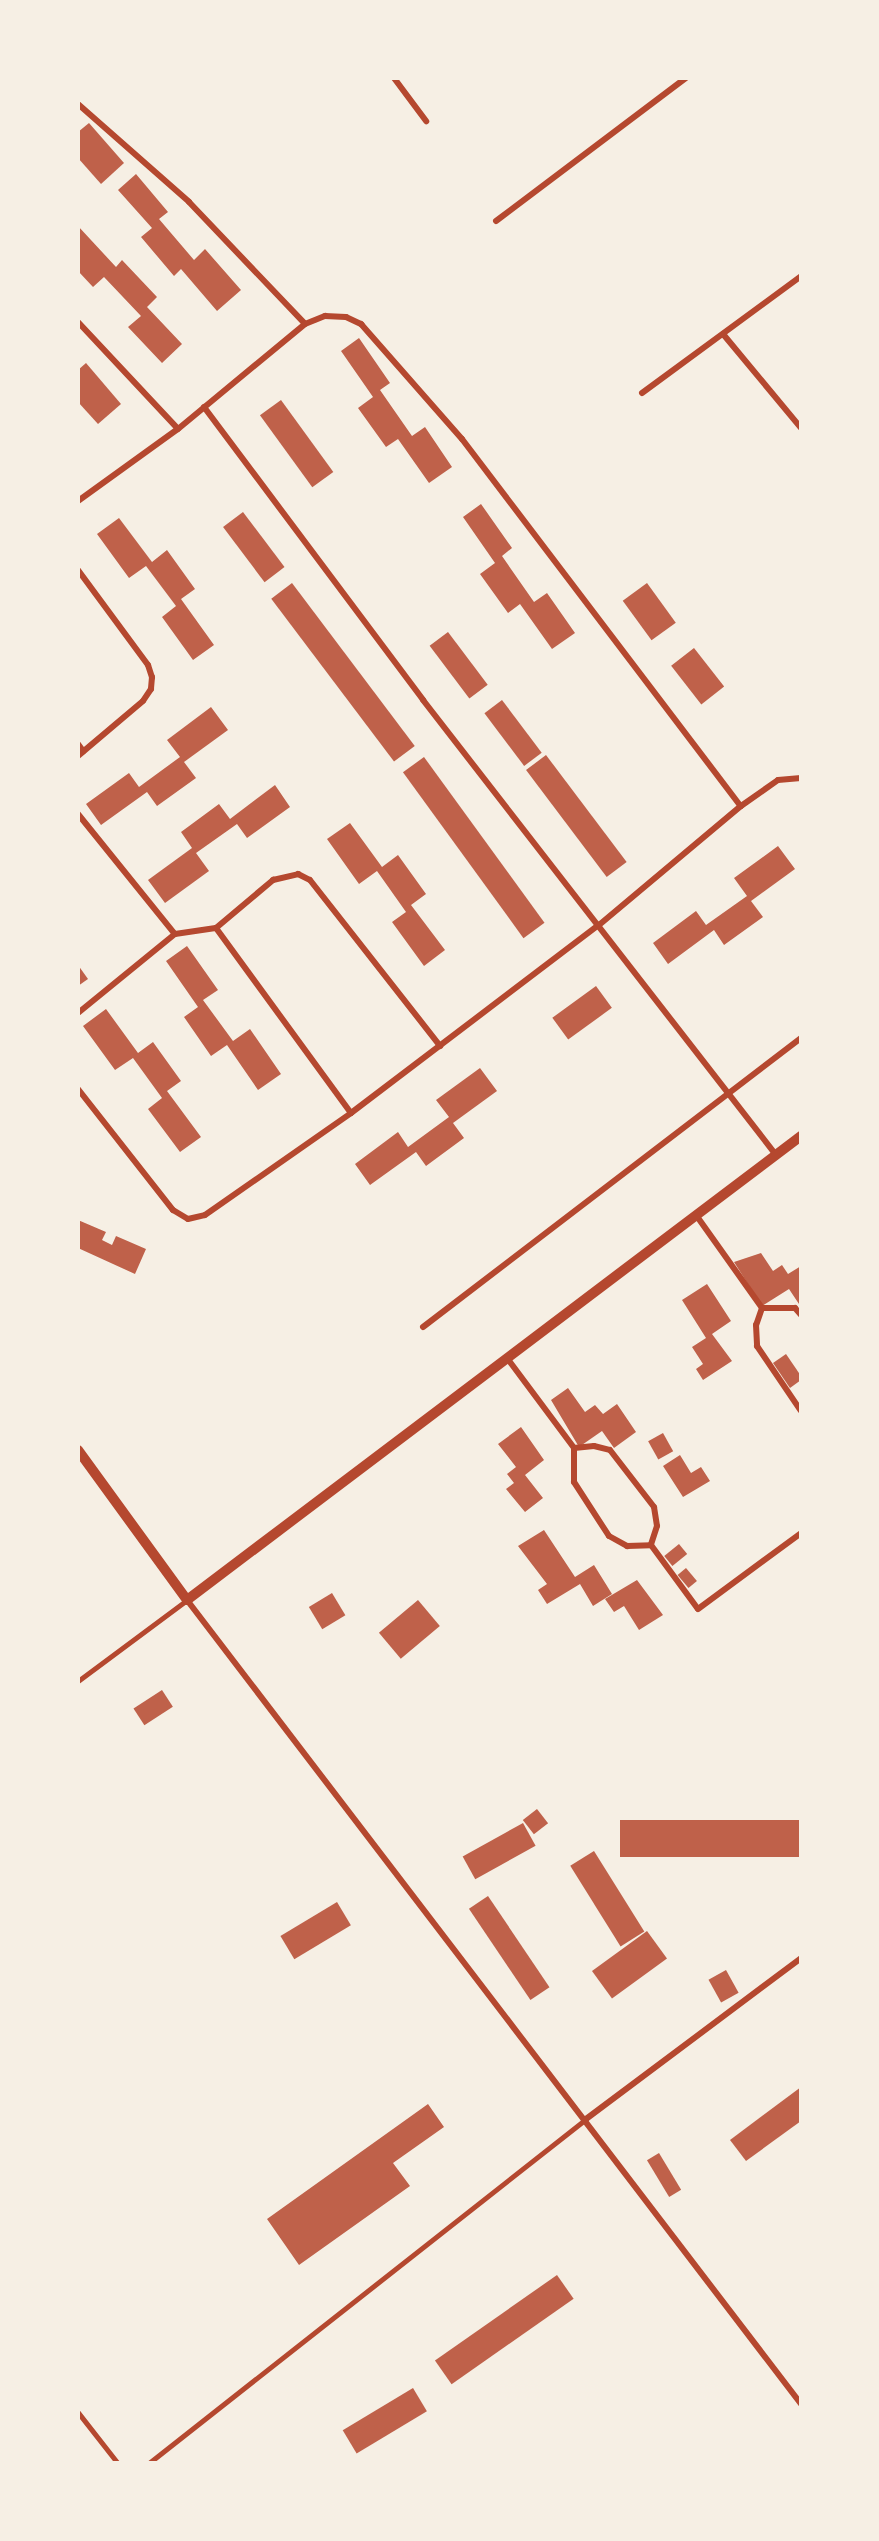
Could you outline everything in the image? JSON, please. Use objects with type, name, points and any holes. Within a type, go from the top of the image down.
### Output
[{"type":"street","points":[[394,78],[426,121]]},
{"type":"street","points":[[496,221],[686,78]]},
{"type":"street","points":[[78,104],[189,202],[305,324]]},
{"type":"street","points":[[642,393],[801,276]]},
{"type":"street","points":[[78,501],[178,429],[305,324],[325,316],[346,317],[361,324],[380,341],[462,439],[741,806]]},
{"type":"street","points":[[78,322],[178,429]]},
{"type":"street","points":[[723,334],[801,428]]},
{"type":"street","points":[[204,407],[423,700],[776,1155]]},
{"type":"street","points":[[78,570],[148,665],[153,677],[151,689],[143,701],[81,754],[78,744]]},
{"type":"street","points":[[78,1089],[173,1210],[188,1219],[218,1207],[351,1113],[599,925],[741,806],[778,780],[801,778]]},
{"type":"street","points":[[78,814],[175,934]]},
{"type":"street","points":[[78,1013],[175,934],[216,928],[273,880],[298,874],[310,880],[440,1046]]},
{"type":"street","points":[[216,928],[351,1113]]},
{"type":"street","points":[[423,1327],[801,1038]]},
{"type":"street","points":[[187,1600],[801,1136]]},
{"type":"street","points":[[696,1215],[762,1308]]},
{"type":"street","points":[[762,1308],[795,1308],[801,1315]]},
{"type":"street","points":[[762,1308],[756,1325],[757,1346],[801,1411]]},
{"type":"street","points":[[507,1358],[574,1449],[574,1482],[609,1536],[627,1546],[651,1545]]},
{"type":"street","points":[[574,1449],[594,1446],[610,1450],[654,1507],[657,1527],[651,1545]]},
{"type":"street","points":[[78,1450],[187,1600],[586,2119],[801,2404]]},
{"type":"street","points":[[651,1545],[698,1610],[801,1533]]},
{"type":"street","points":[[586,2119],[801,1958]]},
{"type":"lane","points":[[78,1681],[187,1600]]},
{"type":"lane","points":[[149,2463],[586,2119]]},
{"type":"lane","points":[[78,2412],[118,2463]]},
{"type":"building","points":[[89,123],[124,163],[101,184],[78,158],[78,132]]},
{"type":"building","points":[[136,174],[168,212],[159,219],[194,260],[205,249],[241,290],[217,311],[181,269],[174,276],[141,237],[152,228],[118,190]]},
{"type":"building","points":[[78,226],[116,267],[122,260],[157,297],[147,307],[182,344],[162,363],[128,327],[141,316],[104,277],[93,287],[78,271]]},
{"type":"building","points":[[359,338],[390,383],[380,390],[412,436],[425,427],[452,467],[429,483],[398,439],[386,447],[358,408],[373,397],[341,351]]},
{"type":"building","points":[[86,363],[121,404],[98,424],[78,402],[78,370]]},
{"type":"building","points":[[281,400],[333,472],[312,487],[260,415]]},
{"type":"building","points":[[481,504],[512,548],[502,556],[534,602],[547,593],[575,633],[552,649],[520,604],[508,613],[480,574],[495,563],[463,517]]},
{"type":"building","points":[[243,512],[285,567],[265,582],[223,527]]},
{"type":"building","points":[[119,518],[152,562],[167,550],[195,589],[181,599],[214,645],[193,660],[162,617],[176,606],[146,566],[129,578],[97,534]]},
{"type":"building","points":[[292,583],[415,746],[394,762],[271,599]]},
{"type":"building","points":[[647,583],[676,623],[652,640],[623,601]]},
{"type":"building","points":[[448,632],[488,685],[469,699],[430,646]]},
{"type":"building","points":[[694,648],[724,687],[701,704],[671,666]]},
{"type":"building","points":[[502,700],[542,753],[524,766],[484,713]]},
{"type":"building","points":[[211,707],[228,730],[184,762],[196,778],[157,806],[147,792],[101,825],[86,804],[129,773],[139,787],[180,757],[167,740]]},
{"type":"building","points":[[546,755],[627,862],[607,877],[526,770]]},
{"type":"building","points":[[424,757],[544,923],[523,938],[403,772]]},
{"type":"building","points":[[275,785],[290,807],[247,838],[237,824],[196,853],[209,871],[165,903],[148,880],[192,848],[181,832],[219,804],[230,819]]},
{"type":"building","points":[[350,823],[382,867],[398,855],[426,894],[411,905],[445,950],[424,966],[392,922],[406,912],[377,871],[359,884],[327,839]]},
{"type":"building","points":[[778,846],[795,869],[751,901],[763,917],[724,945],[714,930],[668,964],[653,943],[696,911],[706,925],[747,896],[734,878]]},
{"type":"building","points":[[187,946],[218,990],[203,1000],[233,1041],[250,1029],[281,1074],[258,1090],[227,1045],[211,1056],[184,1017],[198,1007],[166,961]]},
{"type":"building","points":[[78,965],[88,979],[78,986]]},
{"type":"building","points":[[596,986],[612,1008],[568,1040],[552,1018]]},
{"type":"building","points":[[106,1009],[138,1053],[153,1042],[181,1081],[167,1091],[201,1137],[180,1152],[148,1109],[162,1098],[133,1058],[115,1070],[83,1026]]},
{"type":"building","points":[[480,1068],[497,1091],[453,1123],[464,1138],[426,1166],[416,1152],[370,1185],[355,1164],[398,1132],[408,1147],[449,1117],[436,1100]]},
{"type":"building","points":[[78,1220],[106,1232],[102,1240],[112,1245],[116,1236],[146,1249],[135,1274],[78,1248]]},
{"type":"building","points":[[761,1253],[773,1271],[782,1265],[788,1274],[801,1266],[801,1307],[789,1289],[762,1306],[734,1262]]},
{"type":"building","points":[[707,1284],[731,1321],[712,1334],[732,1361],[703,1380],[696,1369],[703,1364],[692,1347],[706,1338],[682,1300]]},
{"type":"building","points":[[786,1354],[801,1376],[801,1380],[790,1388],[773,1363]]},
{"type":"building","points":[[568,1388],[585,1412],[595,1405],[603,1414],[617,1404],[636,1432],[614,1448],[602,1431],[579,1447],[551,1400]]},
{"type":"building","points":[[521,1427],[544,1460],[525,1475],[543,1498],[525,1512],[506,1489],[514,1483],[507,1474],[516,1467],[498,1444]]},
{"type":"building","points":[[663,1433],[673,1451],[658,1460],[648,1441]]},
{"type":"building","points":[[680,1455],[691,1473],[701,1467],[710,1481],[683,1497],[663,1466]]},
{"type":"building","points":[[544,1530],[575,1577],[594,1565],[612,1594],[593,1606],[580,1584],[547,1604],[538,1590],[547,1584],[518,1546]]},
{"type":"building","points":[[679,1544],[687,1554],[672,1566],[664,1556]]},
{"type":"building","points":[[686,1568],[697,1581],[689,1588],[678,1575]]},
{"type":"building","points":[[637,1580],[663,1615],[639,1630],[624,1606],[614,1612],[605,1599]]},
{"type":"building","points":[[332,1593],[345,1615],[322,1629],[309,1607]]},
{"type":"building","points":[[418,1600],[440,1626],[401,1659],[379,1633]]},
{"type":"building","points":[[162,1690],[173,1707],[144,1725],[133,1709]]},
{"type":"building","points":[[537,1809],[548,1823],[534,1834],[523,1820]]},
{"type":"building","points":[[620,1820],[801,1820],[801,1857],[620,1857]]},
{"type":"building","points":[[523,1823],[536,1846],[475,1879],[463,1856]]},
{"type":"building","points":[[594,1851],[644,1932],[621,1946],[570,1866]]},
{"type":"building","points":[[488,1896],[550,1987],[530,2000],[469,1909]]},
{"type":"building","points":[[337,1902],[351,1925],[294,1959],[280,1936]]},
{"type":"building","points":[[647,1931],[667,1959],[612,1998],[592,1971]]},
{"type":"building","points":[[726,1970],[739,1993],[721,2002],[709,1980]]},
{"type":"building","points":[[801,2087],[801,2121],[746,2161],[730,2140]]},
{"type":"building","points":[[428,2104],[444,2127],[393,2163],[410,2186],[299,2265],[267,2219]]},
{"type":"building","points":[[659,2153],[681,2190],[669,2197],[647,2160]]},
{"type":"building","points":[[557,2275],[574,2299],[452,2384],[435,2360]]},
{"type":"building","points":[[413,2388],[427,2411],[357,2453],[343,2430]]}]
